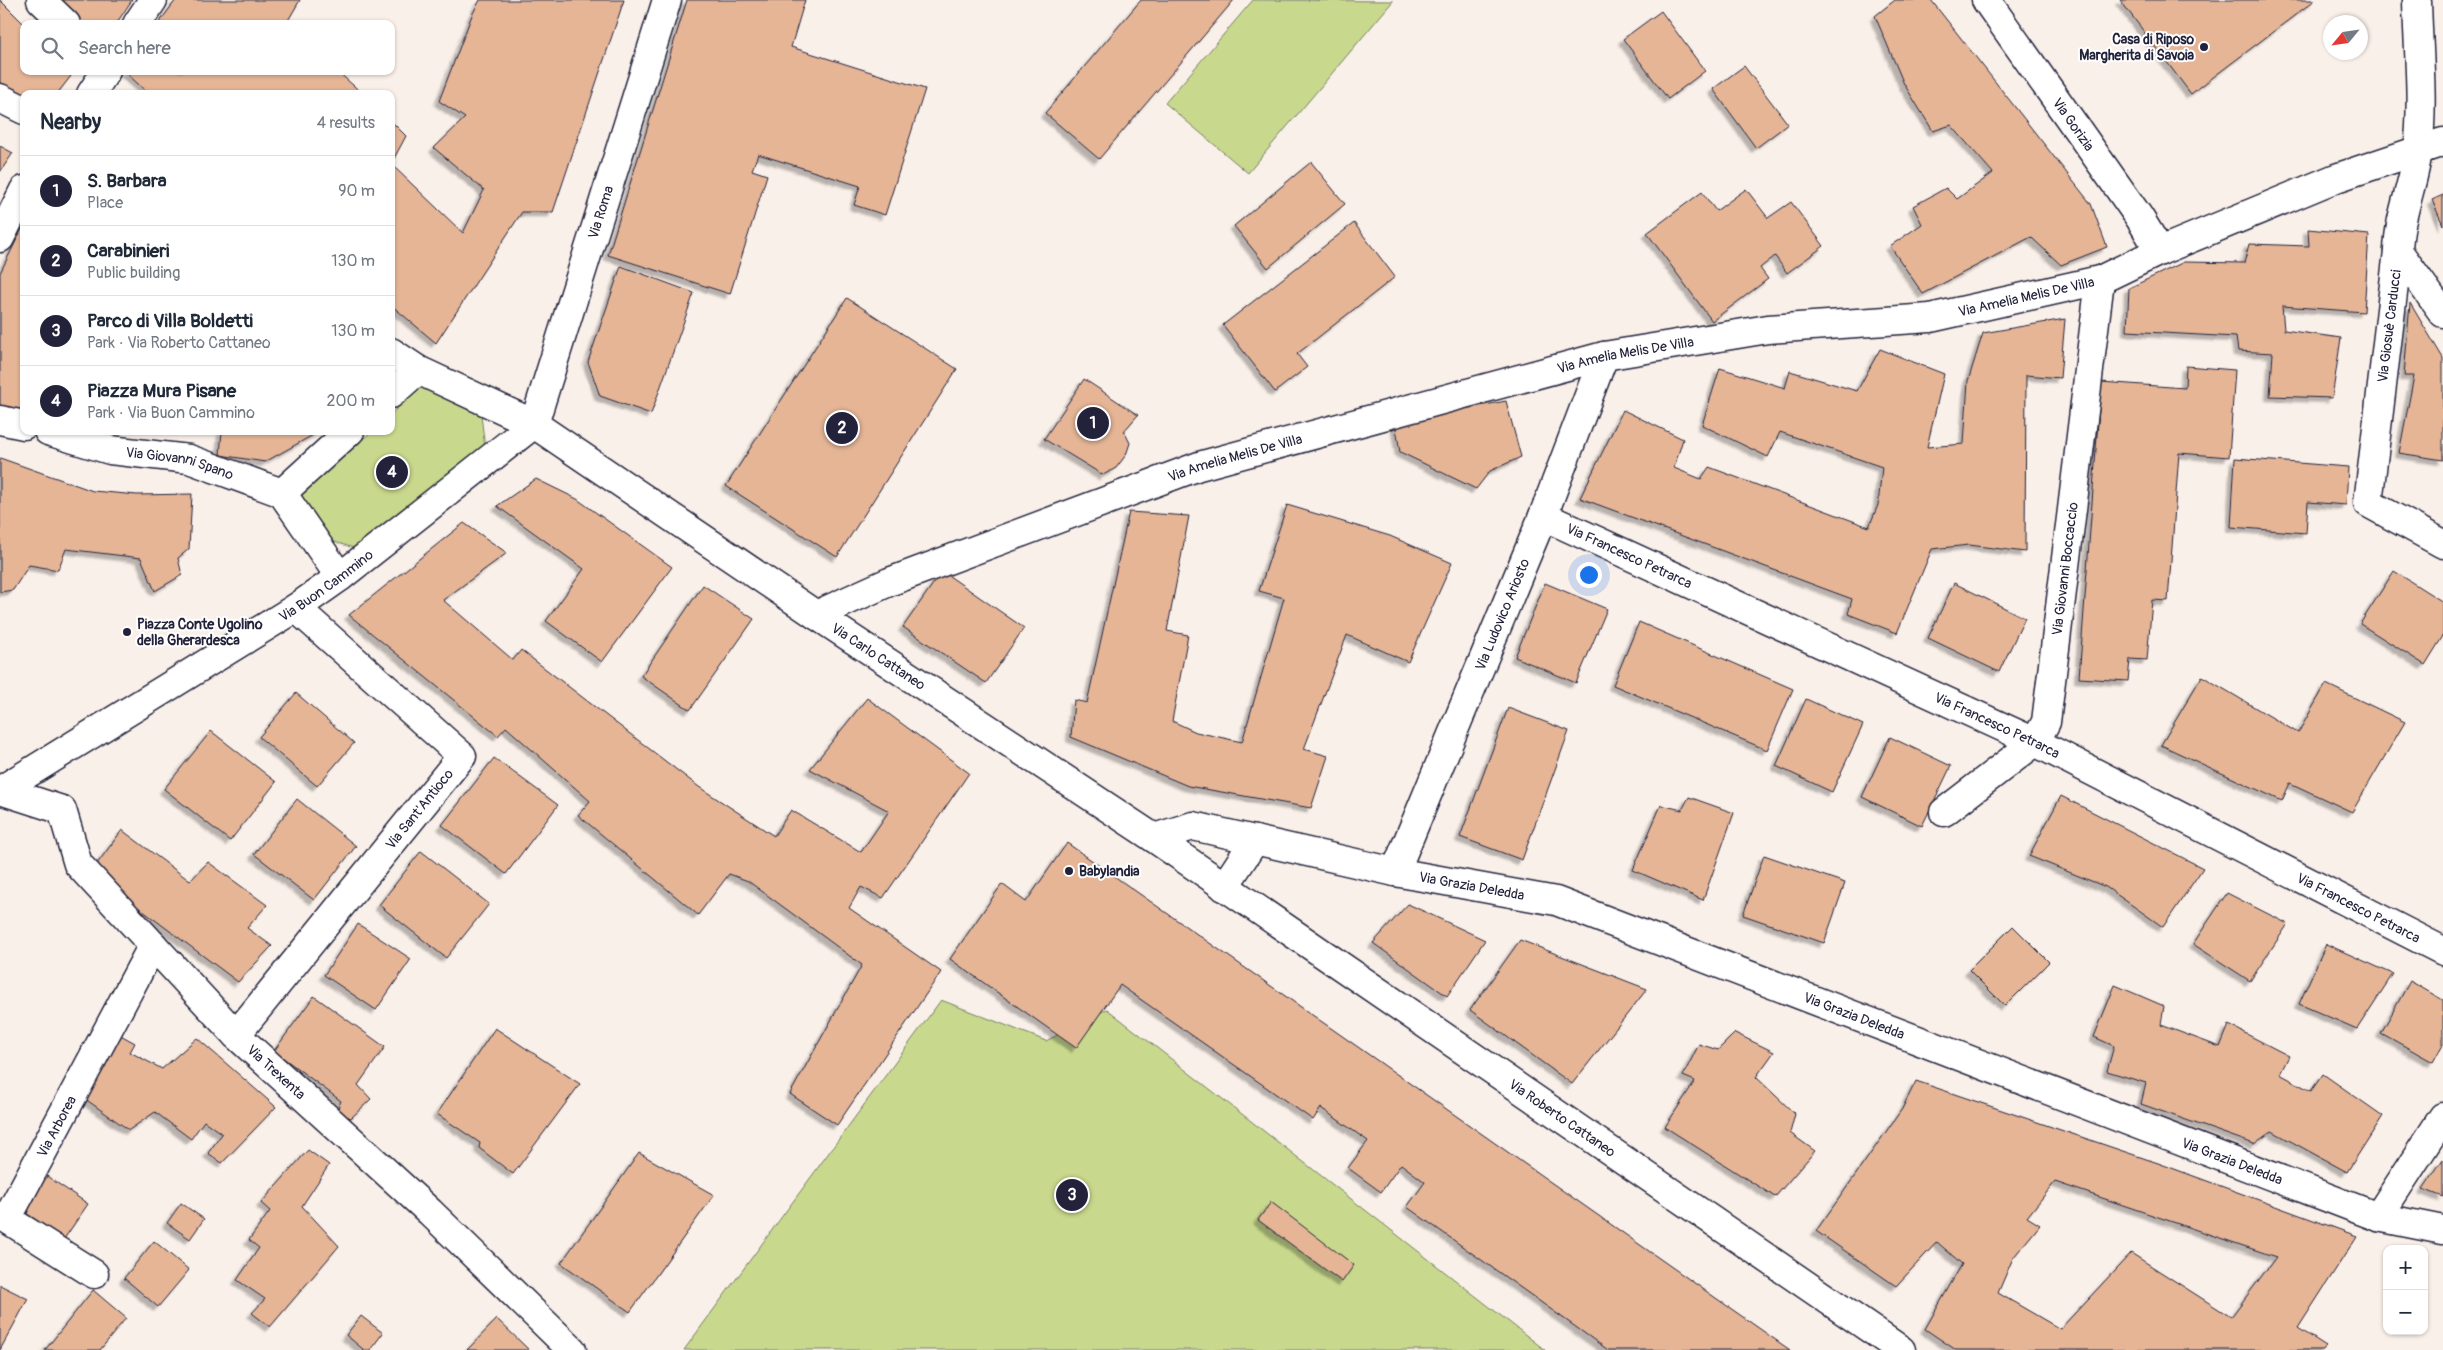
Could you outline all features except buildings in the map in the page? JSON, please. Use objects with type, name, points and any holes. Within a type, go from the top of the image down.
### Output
[{"type":"street","points":[[41,0],[62,20]]},
{"type":"street","points":[[140,20],[153,0]]},
{"type":"street","name":"Via Roma","points":[[534,424],[667,0]]},
{"type":"street","name":"Via Gorizia","points":[[1986,0],[2139,217],[2160,251]]},
{"type":"street","name":"Via Giosuè Carducci","points":[[2417,0],[2418,150],[2398,228],[2398,251],[2368,503],[2443,544]]},
{"type":"street","points":[[94,90],[103,75]]},
{"type":"street","points":[[0,98],[20,108]]},
{"type":"street","points":[[2418,150],[2443,132]]},
{"type":"street","name":"Via Amelia Melis De Villa","points":[[816,615],[889,582],[1199,466],[1604,356],[1768,329],[1930,318],[2100,280],[2160,251],[2336,178],[2443,142]]},
{"type":"street","points":[[0,238],[20,198]]},
{"type":"street","points":[[2398,251],[2443,314]]},
{"type":"street","name":"Via Giovanni Boccaccio","points":[[1944,812],[2035,742],[2046,722],[2100,280]]},
{"type":"street","name":"Via Carlo Cattaneo","points":[[395,355],[418,370],[534,424],[816,615],[1224,886]]},
{"type":"street","name":"Via Ludovico Ariosto","points":[[1395,872],[1543,516],[1604,356]]},
{"type":"street","points":[[395,390],[418,370]]},
{"type":"street","points":[[0,420],[20,424]]},
{"type":"street","name":"Via Buon Cammino","points":[[1,790],[296,608],[340,577],[534,424]]},
{"type":"street","name":"Via Giovanni Spano","points":[[61,435],[110,450],[190,459],[282,492]]},
{"type":"street","points":[[340,577],[282,492],[346,435]]},
{"type":"street","name":"Via Francesco Petrarca","points":[[1543,516],[2035,742],[2443,951]]},
{"type":"street","name":"Via Sant'Antioco","points":[[236,1035],[462,756],[296,608]]},
{"type":"street","name":"Via Trexenta","points":[[1,790],[62,810],[78,864],[236,1035],[430,1212],[572,1350]]},
{"type":"street","name":"Via Grazia Deledda","points":[[1154,838],[1193,826],[1395,872],[1556,901],[2378,1218],[2443,1230]]},
{"type":"street","points":[[1224,886],[1256,840]]},
{"type":"street","name":"Via Roberto Cattaneo","points":[[1224,886],[1901,1350]]},
{"type":"street","name":"Via Arborea","points":[[94,1274],[7,1219],[153,945]]},
{"type":"street","points":[[2378,1218],[2443,1117]]},
{"type":"green space","points":[[1253,0],[1393,1],[1248,173],[1165,103]]},
{"type":"green space","points":[[425,383],[481,415],[485,448],[360,550],[332,541],[300,496],[368,435],[395,435],[395,410]]},
{"type":"green space","points":[[941,1000],[1046,1041],[1107,1009],[1545,1350],[684,1350]]},
{"type":"place","name":"Casa di Riposo Margherita di Savoia","points":[[2204,47]]},
{"type":"place","name":"S. Barbara","points":[[1093,423]]},
{"type":"place","name":"Carabinieri","points":[[842,428]]},
{"type":"place","name":"Piazza Mura Pisane","points":[[392,472]]},
{"type":"place","name":"Piazza Conte Ugolino della Gherardesca","points":[[127,632]]},
{"type":"place","name":"Babylandia","points":[[1069,871]]},
{"type":"place","name":"Parco di Villa Boldetti","points":[[1072,1195]]}]
